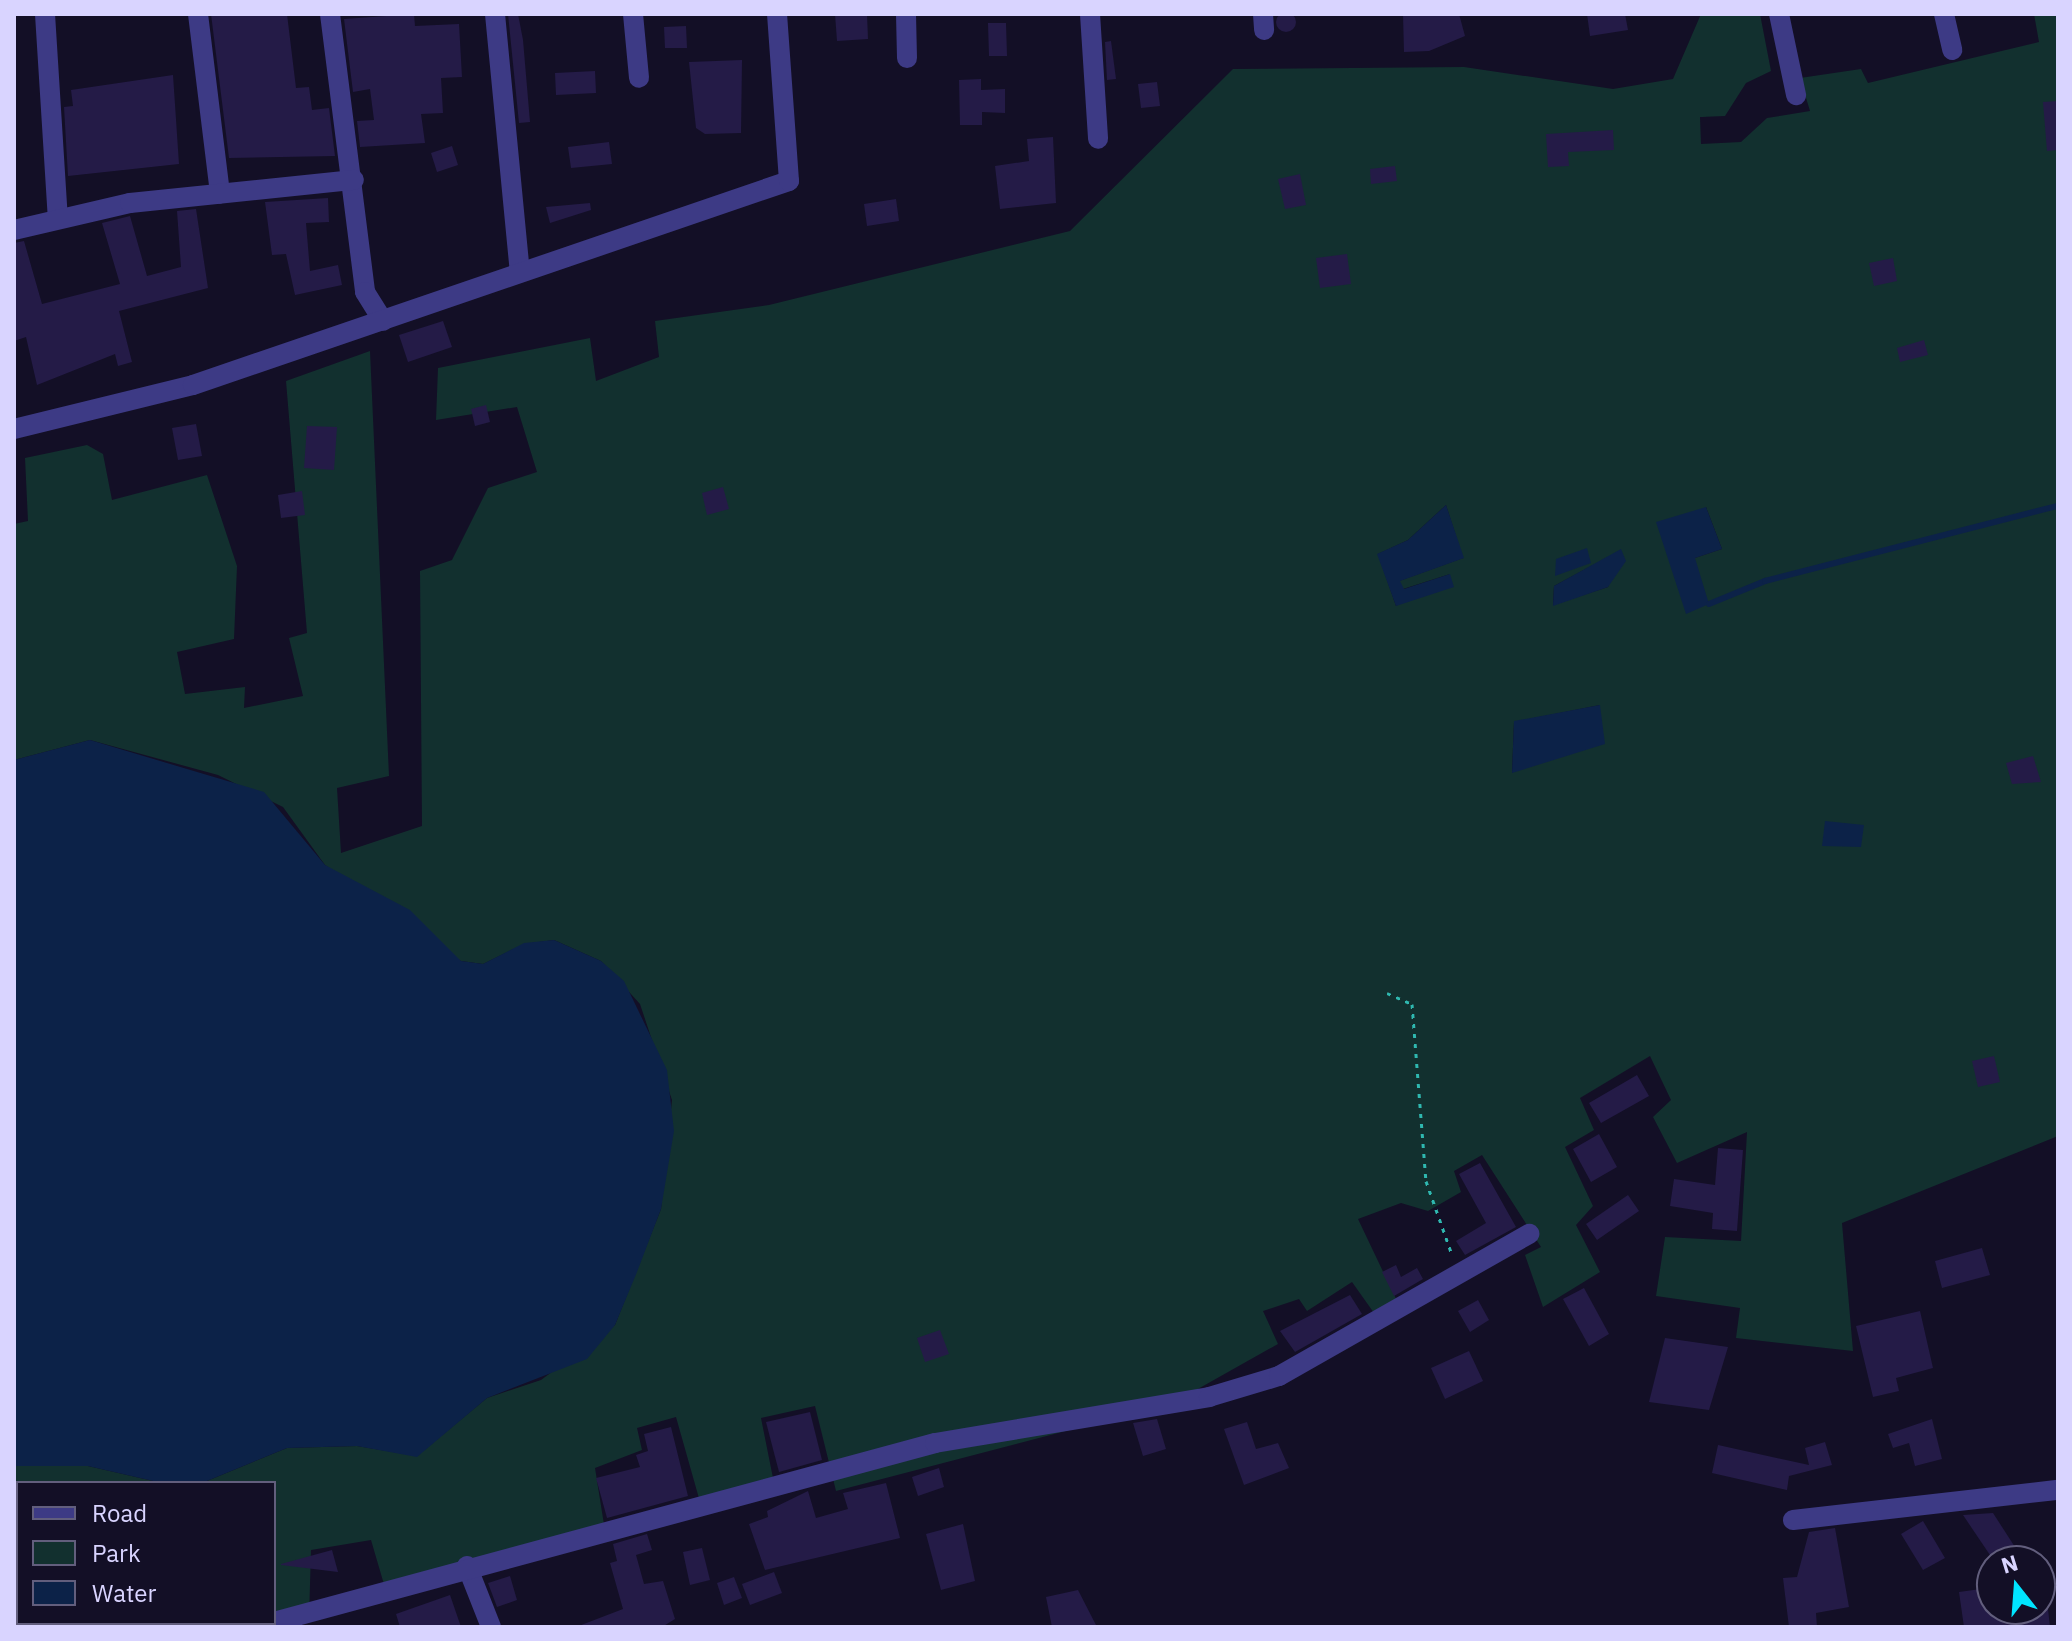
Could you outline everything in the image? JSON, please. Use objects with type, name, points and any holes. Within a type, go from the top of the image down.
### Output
[{"type":"street","points":[[45,14],[58,219]]},
{"type":"street","points":[[198,14],[220,194]]},
{"type":"street","points":[[330,14],[354,180],[365,292],[383,321]]},
{"type":"street","points":[[495,14],[520,272]]},
{"type":"street","points":[[633,14],[639,78]]},
{"type":"street","points":[[14,429],[193,385],[789,181],[777,14]]},
{"type":"street","points":[[906,14],[907,58]]},
{"type":"street","points":[[1090,14],[1098,139]]},
{"type":"street","points":[[1779,14],[1796,95]]},
{"type":"street","points":[[1944,14],[1952,50]]},
{"type":"street","points":[[14,230],[58,219],[220,194],[354,180]]},
{"type":"street","points":[[276,1621],[467,1566],[935,1443],[1209,1397],[1279,1376],[1529,1234]]},
{"type":"street","points":[[1793,1520],[2058,1490]]},
{"type":"street","points":[[467,1566],[491,1627]]},
{"type":"path","points":[[1387,993],[1412,1004],[1426,1181],[1461,1272]]},
{"type":"green space","points":[[1701,14],[1760,14],[1771,71],[1746,83],[1725,116],[1700,117],[1701,144],[1741,142],[1767,118],[1810,111],[1800,78],[1861,69],[1868,83],[2039,42],[2034,14],[2058,14],[2058,1136],[1842,1223],[1853,1351],[1736,1338],[1740,1308],[1656,1296],[1665,1237],[1741,1241],[1747,1132],[1677,1163],[1653,1117],[1671,1100],[1650,1056],[1580,1098],[1594,1130],[1565,1147],[1593,1206],[1576,1225],[1600,1272],[1543,1307],[1525,1255],[1541,1247],[1482,1155],[1454,1171],[1461,1192],[1428,1211],[1401,1203],[1358,1219],[1398,1303],[1374,1313],[1352,1282],[1307,1311],[1299,1299],[1263,1311],[1278,1344],[1173,1403],[836,1491],[815,1406],[761,1418],[776,1493],[702,1509],[676,1417],[637,1428],[642,1450],[595,1468],[606,1537],[388,1598],[371,1540],[311,1550],[309,1619],[289,1627],[228,1627],[276,1625],[276,1481],[207,1481],[287,1448],[357,1446],[417,1456],[487,1398],[541,1380],[615,1325],[661,1209],[672,1100],[640,1004],[601,961],[554,940],[524,944],[483,964],[461,961],[325,865],[283,807],[218,775],[90,740],[14,760],[14,524],[28,521],[25,458],[87,445],[103,454],[112,500],[207,475],[237,566],[234,639],[177,652],[185,694],[245,687],[244,708],[303,696],[289,638],[307,633],[286,381],[370,351],[389,776],[337,788],[341,853],[422,826],[420,571],[452,560],[488,488],[537,472],[517,407],[436,420],[438,368],[590,338],[596,381],[659,357],[655,321],[769,305],[1070,231],[1233,69],[1464,67],[1613,89],[1673,79]],"holes":[[[1446,505],[1463,558],[1399,581],[1403,589],[1450,574],[1396,606],[1378,554],[1408,540]],[[1706,507],[1722,549],[1695,558]],[[1621,550],[1608,587],[1553,605],[1554,586]],[[1600,705],[1512,773],[1514,722]]]},
{"type":"green space","points":[[14,1466],[88,1466],[153,1481],[16,1481],[14,1624]]},
{"type":"water","points":[[1446,505],[1464,558],[1400,581],[1404,589],[1450,574],[1454,587],[1396,606],[1377,554],[1408,540]]},
{"type":"water","points":[[1706,507],[1722,549],[1695,558],[1709,604],[1686,614],[1656,522]]},
{"type":"water","points":[[1587,548],[1591,563],[1555,576],[1556,559]]},
{"type":"water","points":[[1621,549],[1626,561],[1608,587],[1553,606],[1554,586]]},
{"type":"water","points":[[1600,705],[1605,744],[1512,773],[1514,721]]},
{"type":"water","points":[[90,740],[264,792],[325,865],[410,910],[461,961],[483,964],[524,943],[554,940],[601,961],[624,981],[667,1070],[674,1131],[661,1209],[637,1272],[615,1325],[587,1359],[487,1398],[417,1457],[357,1446],[287,1448],[207,1481],[153,1481],[88,1466],[14,1466],[14,760]]},
{"type":"water","points":[[1825,821],[1864,825],[1861,847],[1822,846]]},
{"type":"building","points":[[1286,12],[1293,15],[1296,22],[1293,29],[1286,32],[1279,29],[1276,22],[1279,15]]},
{"type":"building","points":[[211,14],[287,14],[296,88],[309,87],[312,110],[329,108],[335,156],[229,158]]},
{"type":"building","points":[[414,14],[415,26],[459,24],[462,77],[441,78],[443,113],[421,114],[425,143],[360,147],[357,121],[374,120],[370,89],[353,92],[344,19]]},
{"type":"building","points":[[508,14],[518,14],[530,122],[519,123]]},
{"type":"building","points":[[835,14],[867,14],[868,39],[837,41]]},
{"type":"building","points":[[1403,14],[1459,14],[1465,36],[1429,51],[1404,52]]},
{"type":"building","points":[[1587,14],[1625,14],[1628,30],[1590,36]]},
{"type":"building","points":[[988,23],[1006,23],[1007,56],[989,56]]},
{"type":"building","points":[[686,26],[687,48],[665,48],[664,27]]},
{"type":"building","points":[[1111,41],[1116,79],[1107,80],[1105,42]]},
{"type":"building","points":[[742,60],[741,133],[705,134],[696,128],[689,62]]},
{"type":"building","points":[[595,71],[596,93],[556,95],[555,73]]},
{"type":"building","points":[[173,75],[179,164],[68,176],[64,107],[73,106],[71,90]]},
{"type":"building","points":[[981,79],[981,90],[1005,89],[1005,113],[982,112],[982,125],[960,125],[959,80]]},
{"type":"building","points":[[1157,82],[1160,106],[1141,108],[1138,84]]},
{"type":"building","points":[[2058,101],[2058,150],[2047,151],[2043,102]]},
{"type":"building","points":[[1613,130],[1614,150],[1568,152],[1569,166],[1548,167],[1546,134]]},
{"type":"building","points":[[1053,137],[1056,203],[1000,209],[995,166],[1029,161],[1027,139]]},
{"type":"building","points":[[609,142],[612,164],[571,168],[568,147]]},
{"type":"building","points":[[452,146],[458,165],[437,172],[431,153]]},
{"type":"building","points":[[1395,166],[1397,181],[1371,184],[1370,169]]},
{"type":"building","points":[[1300,174],[1306,205],[1285,209],[1278,179]]},
{"type":"building","points":[[328,198],[329,222],[306,223],[310,271],[338,265],[342,285],[295,295],[286,254],[272,255],[265,202]]},
{"type":"building","points":[[896,199],[899,221],[867,226],[864,204]]},
{"type":"building","points":[[590,203],[591,210],[550,223],[546,207]]},
{"type":"building","points":[[196,209],[208,288],[119,311],[132,362],[118,366],[115,354],[37,385],[26,337],[14,341],[14,243],[24,241],[42,304],[120,284],[102,223],[130,216],[147,276],[181,267],[177,211]]},
{"type":"building","points":[[1347,254],[1351,284],[1320,288],[1316,258]]},
{"type":"building","points":[[1893,258],[1897,281],[1874,286],[1869,263]]},
{"type":"building","points":[[443,321],[452,347],[408,362],[399,335]]},
{"type":"building","points":[[1924,340],[1928,355],[1900,362],[1897,348]]},
{"type":"building","points":[[486,405],[490,422],[475,426],[471,409]]},
{"type":"building","points":[[196,424],[202,456],[178,460],[172,428]]},
{"type":"building","points":[[307,426],[337,427],[334,470],[304,468]]},
{"type":"building","points":[[723,487],[729,509],[707,515],[702,493]]},
{"type":"building","points":[[302,491],[305,515],[281,518],[278,495]]},
{"type":"building","points":[[2033,756],[2041,782],[2012,784],[2006,763]]},
{"type":"building","points":[[1994,1056],[2000,1082],[1978,1087],[1972,1061]]},
{"type":"building","points":[[1637,1075],[1649,1096],[1601,1123],[1589,1103]]},
{"type":"building","points":[[1599,1134],[1617,1167],[1591,1182],[1573,1149]]},
{"type":"building","points":[[1718,1148],[1743,1150],[1737,1231],[1712,1229],[1713,1213],[1670,1206],[1674,1179],[1715,1185]]},
{"type":"building","points":[[1480,1163],[1516,1227],[1465,1255],[1456,1241],[1486,1223],[1459,1174]]},
{"type":"building","points":[[1628,1195],[1639,1211],[1597,1240],[1586,1224]]},
{"type":"building","points":[[1982,1248],[1990,1275],[1942,1288],[1935,1261]]},
{"type":"building","points":[[1396,1265],[1401,1277],[1417,1268],[1423,1279],[1394,1296],[1382,1272]]},
{"type":"building","points":[[1584,1288],[1609,1334],[1589,1346],[1563,1299]]},
{"type":"building","points":[[1350,1295],[1362,1314],[1295,1352],[1280,1331]]},
{"type":"building","points":[[1478,1300],[1489,1320],[1470,1332],[1458,1311]]},
{"type":"building","points":[[1920,1311],[1933,1368],[1896,1378],[1899,1391],[1873,1397],[1856,1326]]},
{"type":"building","points":[[940,1330],[949,1354],[925,1362],[917,1338]]},
{"type":"building","points":[[1665,1338],[1728,1347],[1709,1410],[1649,1402]]},
{"type":"building","points":[[1469,1351],[1483,1381],[1445,1399],[1431,1368]]},
{"type":"building","points":[[810,1412],[822,1460],[779,1472],[766,1422]]},
{"type":"building","points":[[1157,1419],[1166,1449],[1143,1456],[1133,1423]]},
{"type":"building","points":[[1932,1419],[1942,1459],[1915,1466],[1909,1443],[1893,1448],[1888,1434]]},
{"type":"building","points":[[1247,1422],[1256,1449],[1278,1443],[1289,1468],[1244,1485],[1224,1429]]},
{"type":"building","points":[[671,1427],[688,1496],[607,1518],[596,1478],[640,1467],[636,1455],[648,1451],[644,1434]]},
{"type":"building","points":[[1825,1442],[1832,1465],[1789,1476],[1787,1490],[1712,1473],[1718,1445],[1809,1465],[1805,1448]]},
{"type":"building","points":[[939,1468],[944,1487],[918,1496],[912,1477]]},
{"type":"building","points":[[886,1483],[900,1538],[765,1570],[749,1524],[768,1517],[767,1511],[808,1491],[816,1518],[848,1509],[843,1493]]},
{"type":"building","points":[[1993,1513],[2014,1545],[1983,1545],[1963,1515]]},
{"type":"building","points":[[1923,1521],[1945,1558],[1923,1570],[1901,1534]]},
{"type":"building","points":[[963,1524],[975,1581],[941,1590],[926,1534]]},
{"type":"building","points":[[1835,1528],[1849,1607],[1816,1613],[1817,1627],[1789,1627],[1783,1578],[1797,1577],[1809,1532]]},
{"type":"building","points":[[647,1534],[652,1550],[636,1555],[644,1584],[663,1581],[675,1619],[662,1627],[576,1627],[623,1609],[610,1563],[617,1561],[613,1544]]},
{"type":"building","points":[[702,1548],[710,1580],[690,1585],[683,1552]]},
{"type":"building","points":[[332,1550],[338,1572],[281,1565],[281,1564]]},
{"type":"building","points":[[774,1572],[782,1593],[750,1605],[742,1584]]},
{"type":"building","points":[[510,1576],[517,1600],[497,1607],[488,1583]]},
{"type":"building","points":[[734,1577],[742,1598],[724,1605],[717,1583]]},
{"type":"building","points":[[1078,1590],[1097,1627],[1052,1627],[1046,1597]]},
{"type":"building","points":[[1976,1590],[1976,1625],[2050,1627],[1964,1627],[1959,1592]]},
{"type":"building","points":[[450,1595],[461,1627],[400,1627],[396,1614]]},
{"type":"waterway","points":[[1709,604],[1765,581],[2058,506]]}]
